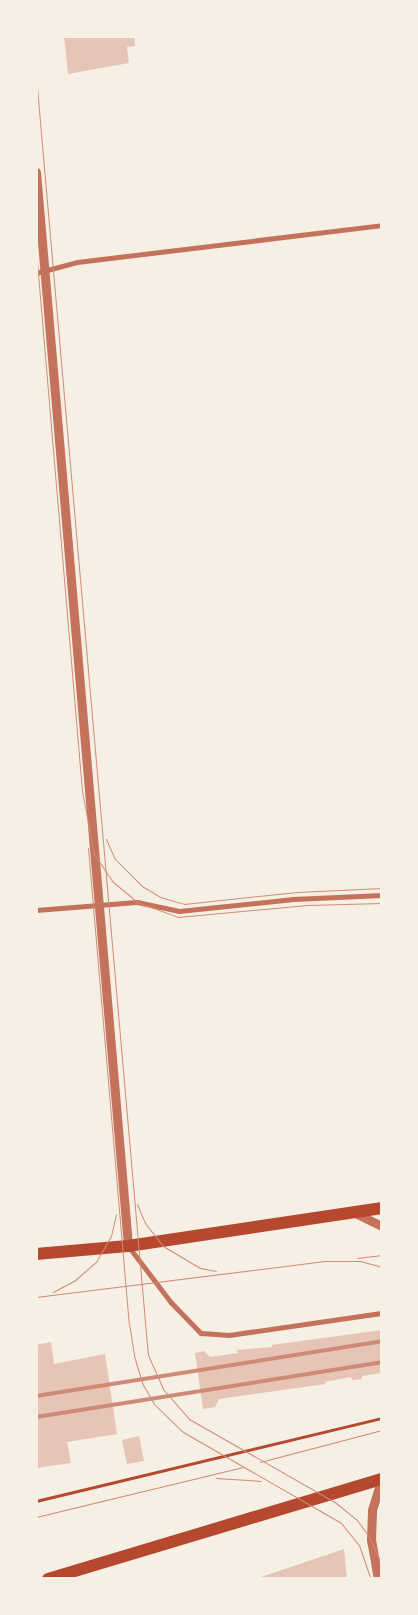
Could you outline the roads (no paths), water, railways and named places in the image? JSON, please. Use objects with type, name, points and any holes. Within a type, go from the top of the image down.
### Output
[{"type":"main road","points":[[36,1254],[128,1246],[382,1208]]},
{"type":"main road","points":[[48,1579],[381,1479]]},
{"type":"street","points":[[36,172],[41,271],[128,1246],[171,1302],[201,1333],[229,1335],[382,1313]]},
{"type":"street","points":[[41,271],[77,262],[382,225]]},
{"type":"street","points":[[36,910],[137,902],[178,911],[293,899],[382,895]]},
{"type":"street","points":[[353,1212],[382,1226]]},
{"type":"street","points":[[378,1579],[371,1540],[372,1510],[381,1479]]},
{"type":"tram line","points":[[36,76],[148,1355],[163,1389],[189,1419],[336,1503],[356,1519],[368,1535],[382,1565]]},
{"type":"tram line","points":[[36,250],[82,791],[94,854],[112,881],[137,902],[178,917],[307,905],[382,903]]},
{"type":"tram line","points":[[106,839],[115,859],[142,886],[160,897],[184,904],[297,892],[382,888]]},
{"type":"tram line","points":[[88,848],[129,1323],[134,1356],[142,1383],[154,1404],[183,1432],[341,1523],[359,1545],[371,1579]]},
{"type":"tram line","points":[[137,1204],[145,1223],[163,1246],[200,1268],[216,1271]]},
{"type":"tram line","points":[[53,1292],[74,1281],[96,1262],[111,1236],[116,1215]]},
{"type":"tram line","points":[[357,1258],[382,1255]]},
{"type":"tram line","points":[[36,1297],[325,1261],[360,1261],[382,1267]]},
{"type":"tram line","points":[[260,1462],[382,1430]]},
{"type":"tram line","points":[[36,1517],[243,1467]]},
{"type":"tram line","points":[[216,1478],[261,1481]]},
{"type":"tram line","points":[[382,1506],[382,1554]]},
{"type":"railway","points":[[36,1396],[382,1341]]},
{"type":"railway","points":[[36,1417],[382,1362]]}]
